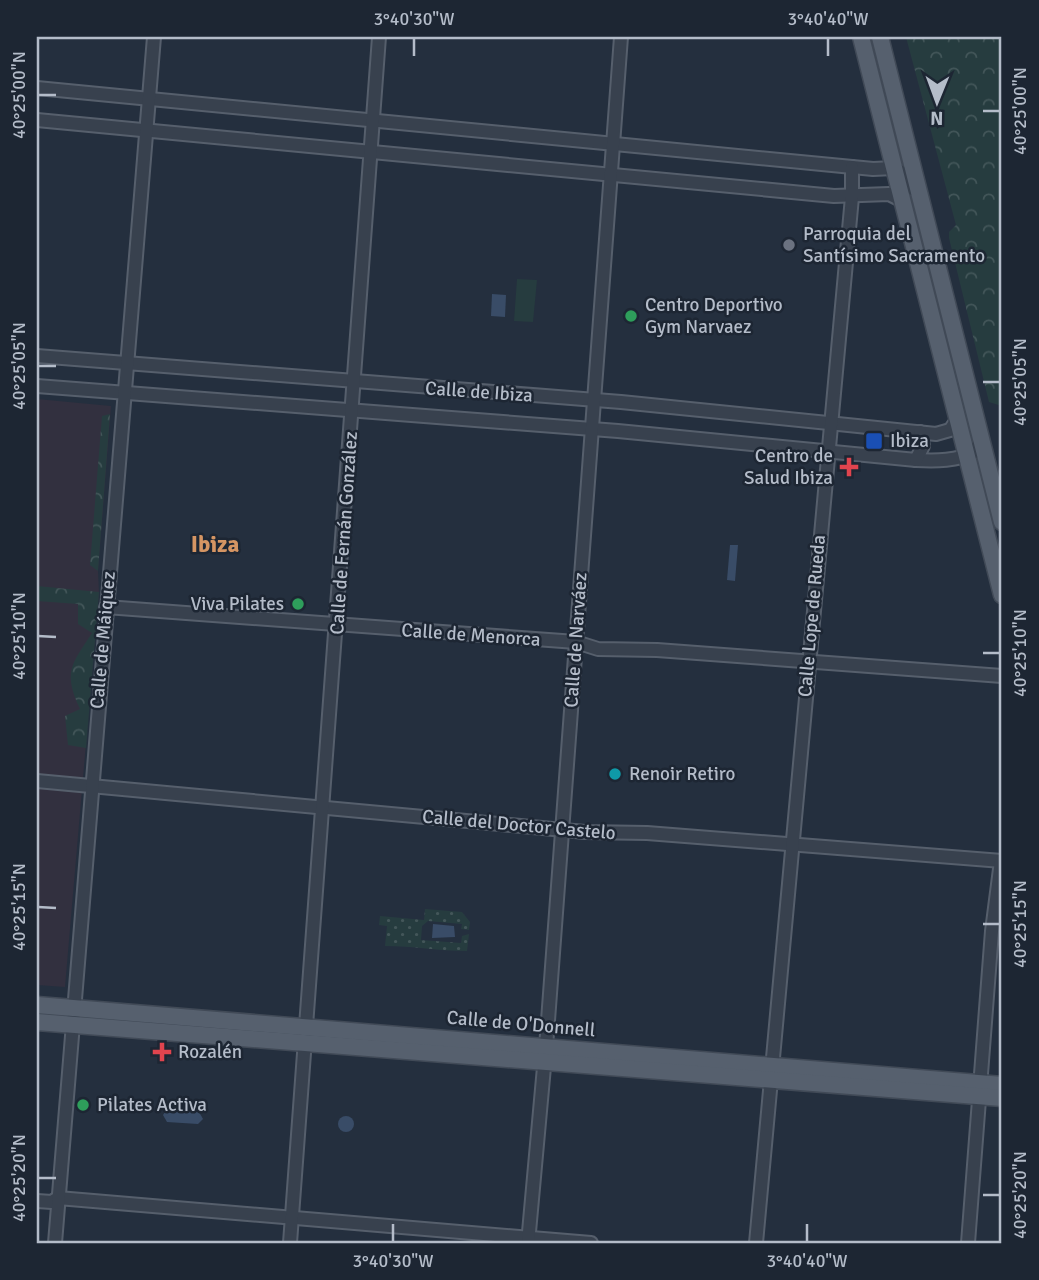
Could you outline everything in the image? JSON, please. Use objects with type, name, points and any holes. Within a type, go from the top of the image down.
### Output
[{"type":"main road","points":[[861,37],[1002,595]]},
{"type":"main road","points":[[880,37],[1002,522]]},
{"type":"main road","name":"Calle de O'Donnell","points":[[37,1005],[75,1007],[305,1035]]},
{"type":"main road","name":"Calle de O'Donnell","points":[[37,1022],[305,1035],[980,1090],[1002,1098]]},
{"type":"main road","name":"Calle de O'Donnell","points":[[980,1090],[1002,1085]]},
{"type":"street","name":"Calle de Máiquez","points":[[55,1243],[154,37]]},
{"type":"street","name":"Calle de Fernán González","points":[[290,1243],[321,807],[338,626],[379,37]]},
{"type":"street","name":"Calle de Narváez","points":[[528,1241],[562,830],[621,37]]},
{"type":"street","points":[[37,88],[852,167],[894,168],[904,172],[910,179],[923,230],[933,245]]},
{"type":"street","points":[[37,120],[852,197],[892,195],[903,201]]},
{"type":"street","name":"Calle Lope de Rueda","points":[[756,1243],[826,452],[852,197],[852,167]]},
{"type":"street","name":"Calle de Ibiza","points":[[37,356],[594,401],[920,432],[943,433],[950,430],[957,421]]},
{"type":"street","name":"Calle de Ibiza","points":[[37,386],[124,395],[592,429],[916,460],[938,461],[966,456]]},
{"type":"street","points":[[916,460],[923,446],[920,432]]},
{"type":"street","points":[[966,456],[975,452],[981,439]]},
{"type":"street","name":"Calle de Menorca","points":[[106,607],[576,642],[598,649],[1002,676]]},
{"type":"street","name":"Calle del Doctor Castelo","points":[[37,781],[562,830],[1002,861]]},
{"type":"street","points":[[968,1243],[998,866],[1002,861]]},
{"type":"street","points":[[37,1200],[52,1202],[58,1198],[528,1241],[591,1243]]},
{"type":"shaded area","points":[[37,399],[111,406],[98,571],[99,592],[65,987],[37,985]]},
{"type":"green space","points":[[906,37],[1002,37],[1002,406],[989,402],[949,238],[949,232],[956,225]]},
{"type":"green space","points":[[517,279],[537,280],[533,322],[514,321]]},
{"type":"green space","points":[[110,414],[98,571],[90,565],[102,416]]},
{"type":"green space","points":[[37,586],[99,592],[86,748],[68,745],[65,716],[80,709],[72,686],[72,669],[74,661],[92,633],[78,624],[78,604],[37,601]]},
{"type":"green space","points":[[425,909],[462,912],[470,922],[469,930],[461,929],[462,924],[428,921],[422,926],[421,940],[461,943],[462,936],[469,934],[467,951],[385,946],[387,926],[379,925],[380,916],[424,920]]},
{"type":"water","points":[[492,294],[506,295],[505,317],[491,316]]},
{"type":"water","points":[[730,545],[738,545],[735,581],[727,580]]},
{"type":"water","points":[[433,924],[454,926],[455,937],[432,938]]},
{"type":"water","points":[[167,1109],[199,1112],[203,1119],[198,1124],[167,1122],[163,1115]]},
{"type":"water","points":[[346,1116],[352,1118],[352,1130],[346,1132],[340,1130],[338,1124],[340,1118]]},
{"type":"place","name":"Parroquia del Santísimo Sacramento","points":[[789,245]]},
{"type":"place","name":"Centro Deportivo Gym Narvaez","points":[[631,316]]},
{"type":"place","name":"Ibiza","points":[[874,441]]},
{"type":"place","name":"Centro de Salud Ibiza","points":[[849,467]]},
{"type":"place","name":"Viva Pilates","points":[[298,604]]},
{"type":"place","name":"Renoir Retiro","points":[[615,774]]},
{"type":"place","name":"Rozalén","points":[[162,1052]]},
{"type":"place","name":"Pilates Activa","points":[[83,1105]]},
{"type":"district","name":"Ibiza","points":[[215,544]]}]
